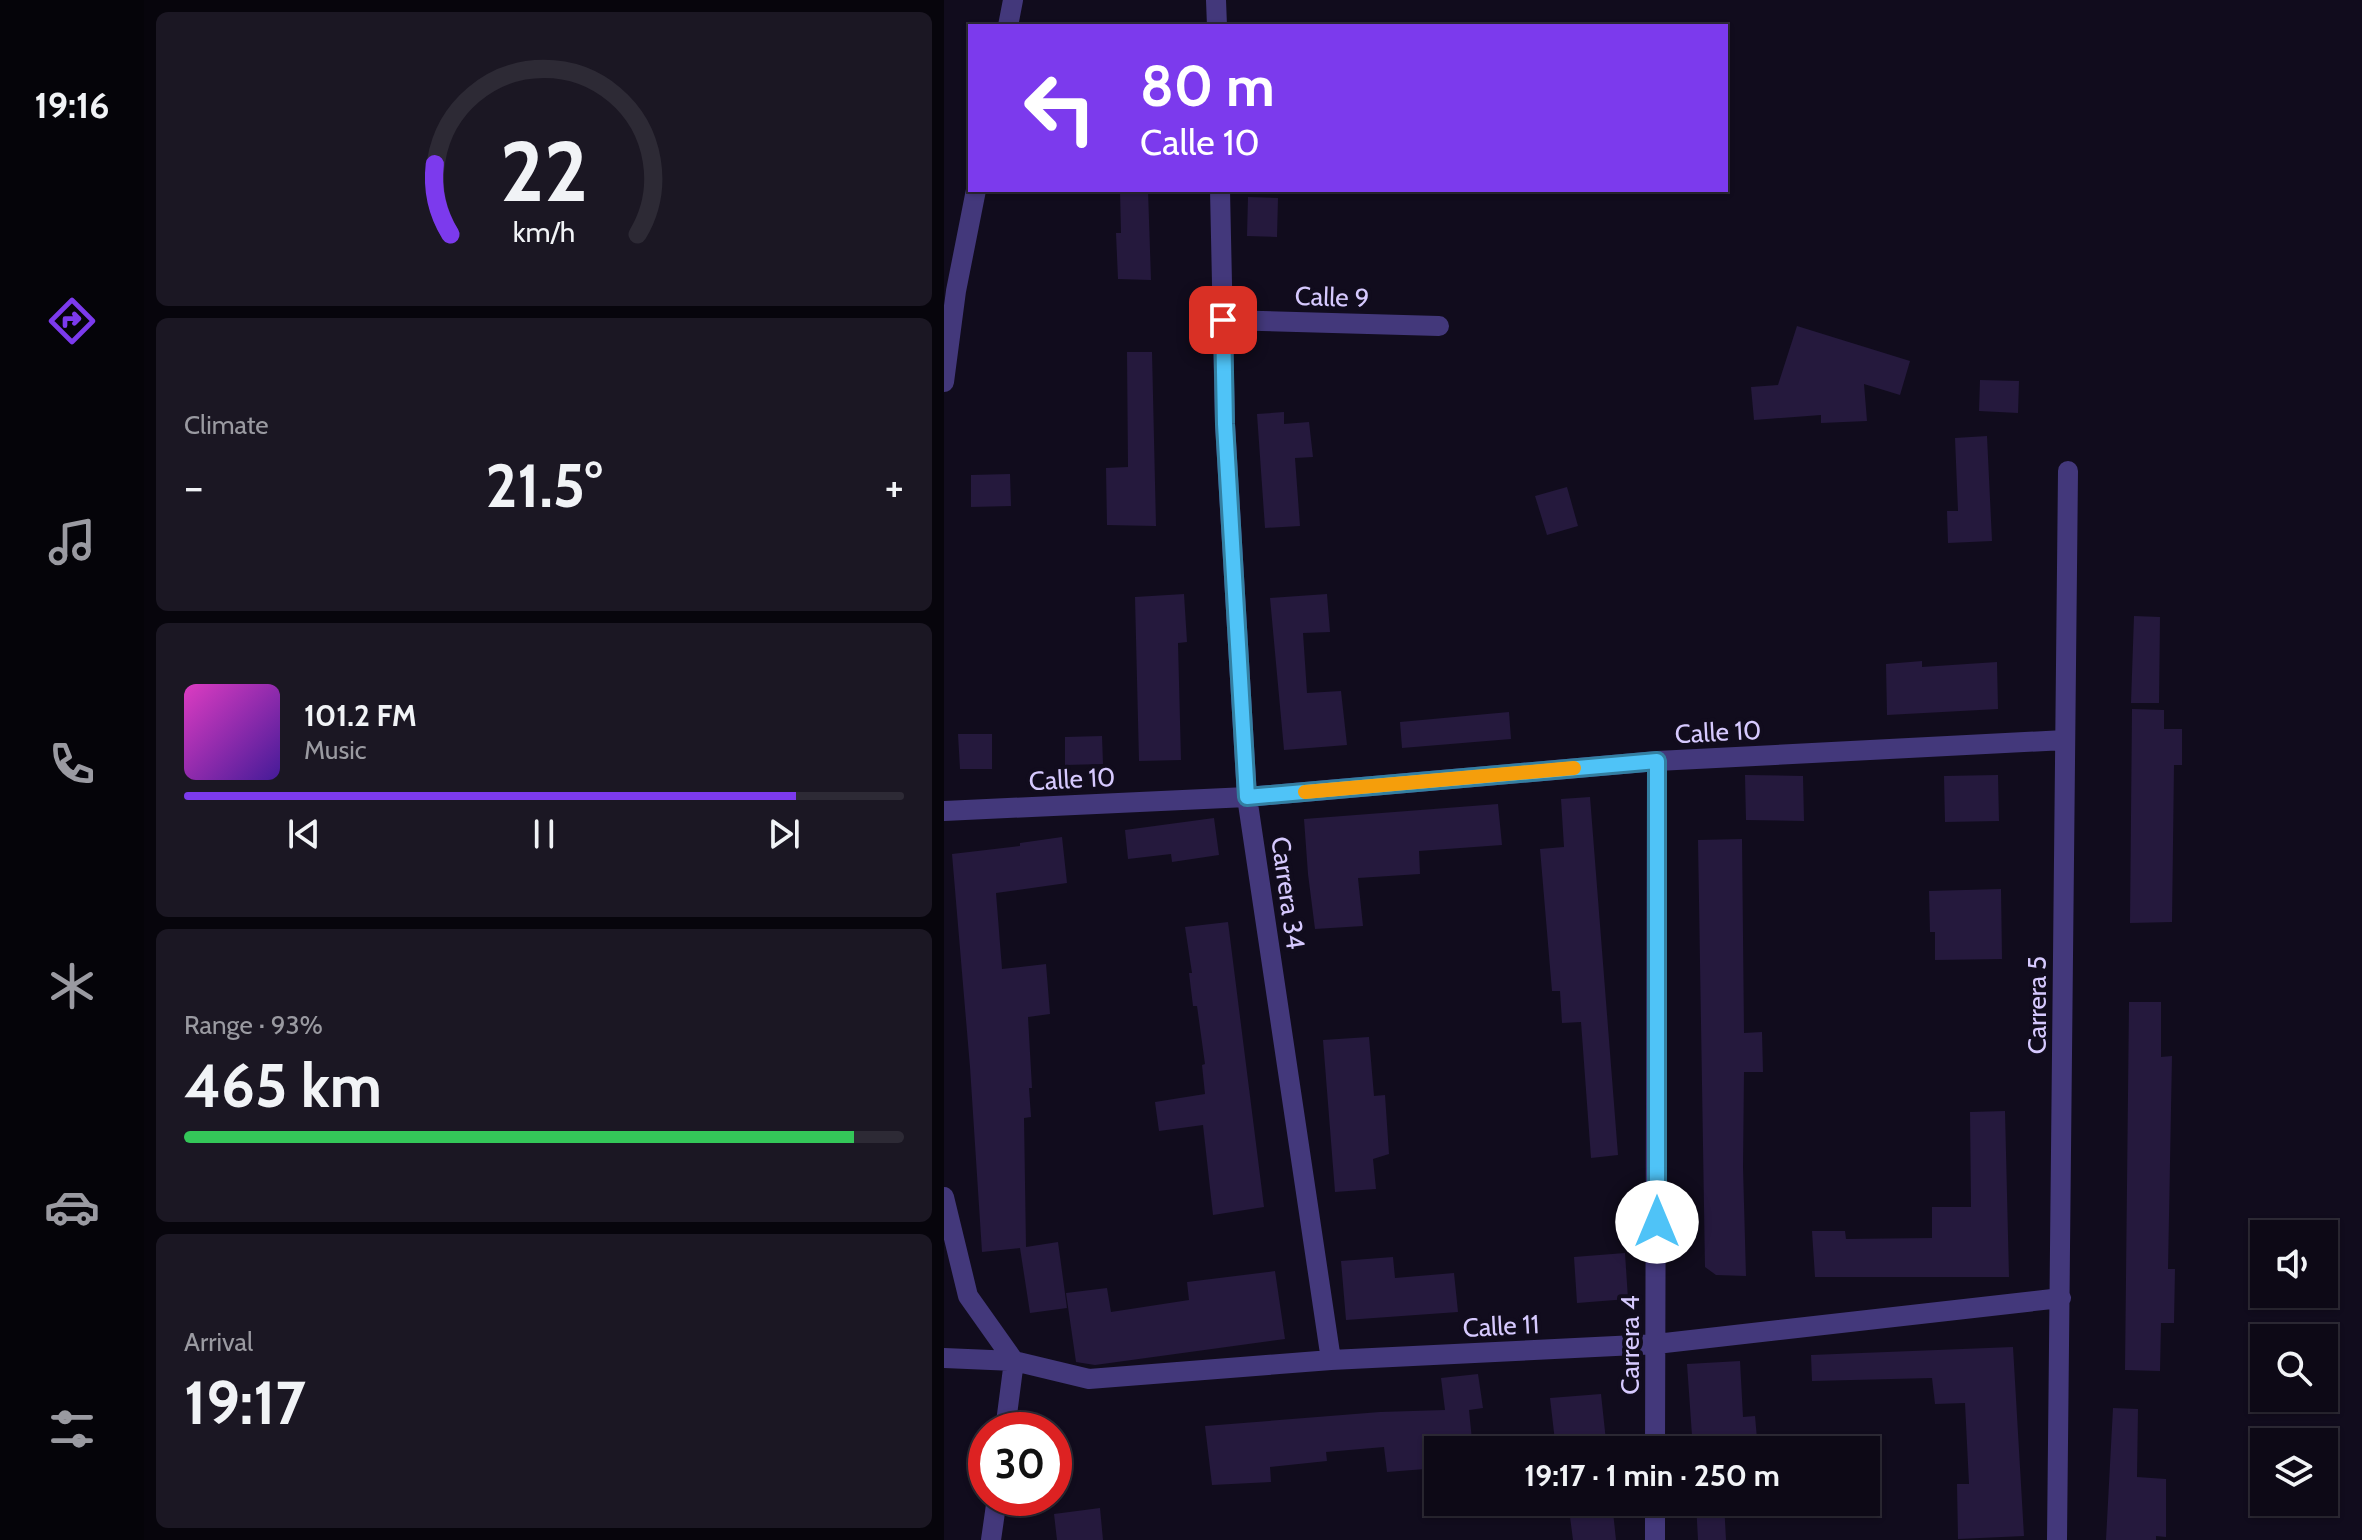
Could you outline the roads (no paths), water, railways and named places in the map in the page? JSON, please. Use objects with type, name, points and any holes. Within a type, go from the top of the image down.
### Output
[{"type":"street","points":[[1008,24],[1013,0]]},
{"type":"street","points":[[1216,0],[1217,24]]},
{"type":"street","points":[[944,382],[956,291],[976,192]]},
{"type":"street","name":"Carrera 34","points":[[1220,192],[1226,440],[1247,797],[1331,1360]]},
{"type":"street","name":"Calle 9","points":[[1223,320],[1439,326]]},
{"type":"street","name":"Carrera 5","points":[[2057,1540],[2068,471]]},
{"type":"street","name":"Calle 10","points":[[944,811],[1247,797],[1657,761],[2065,740]]},
{"type":"street","name":"Carrera 4","points":[[1655,1436],[1657,761]]},
{"type":"street","points":[[944,1197],[968,1296],[1014,1361],[1007,1412]]},
{"type":"street","name":"Calle 11","points":[[944,1358],[1014,1361],[1089,1379],[1331,1360],[1656,1344],[2061,1298]]},
{"type":"street","points":[[991,1540],[994,1516]]},
{"type":"street","points":[[1655,1516],[1655,1540]]}]
